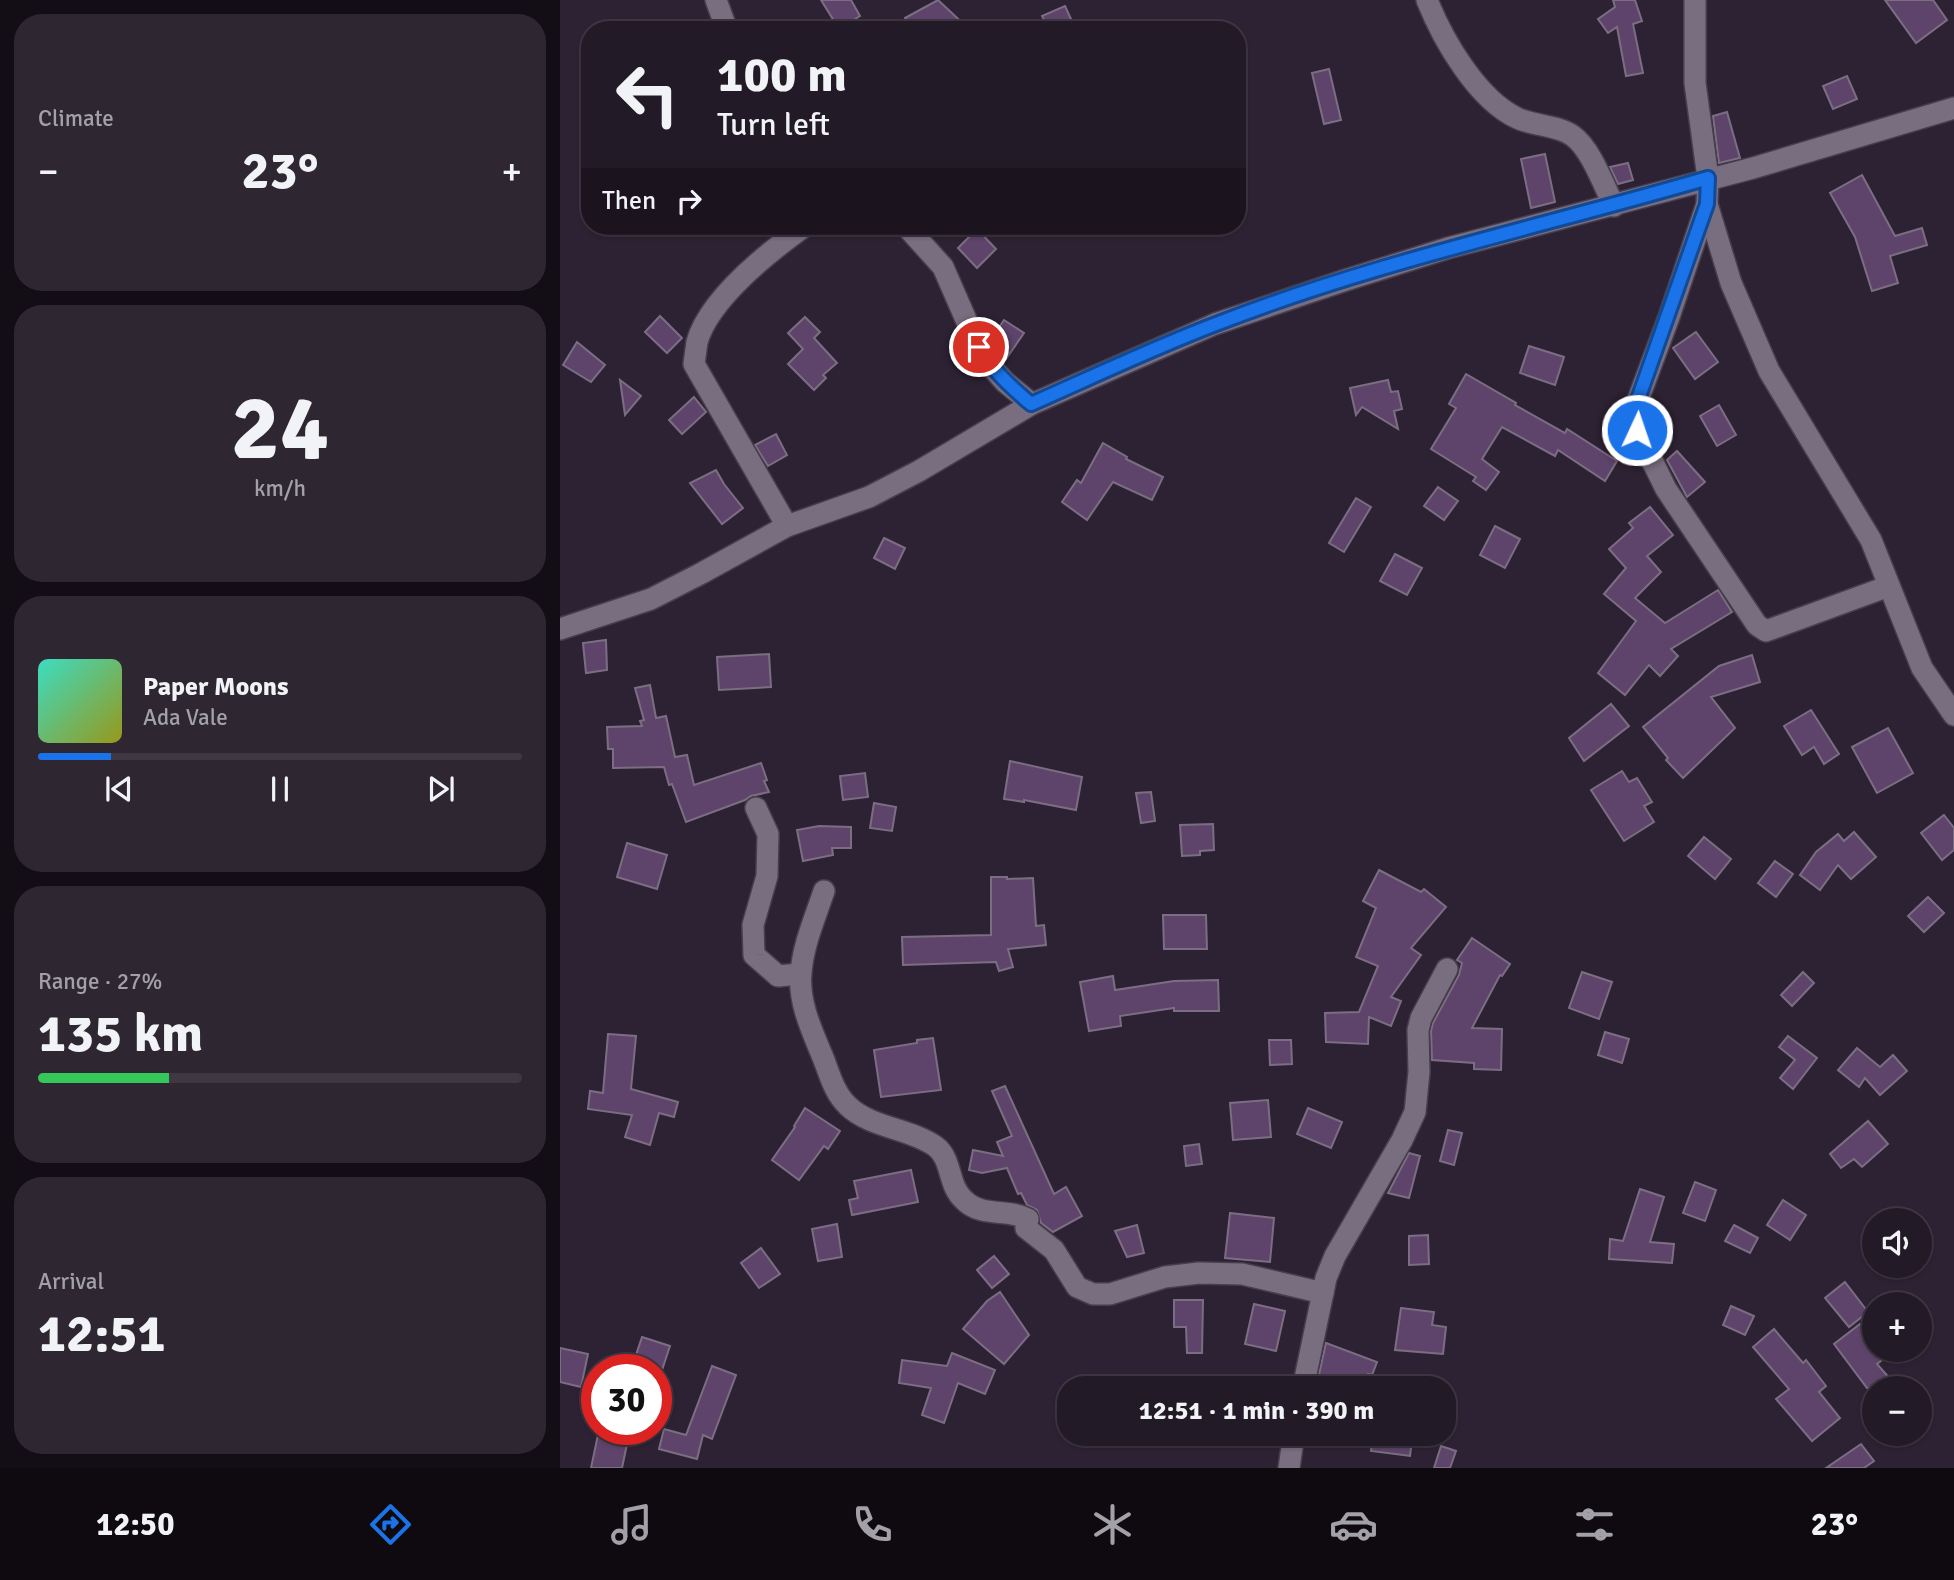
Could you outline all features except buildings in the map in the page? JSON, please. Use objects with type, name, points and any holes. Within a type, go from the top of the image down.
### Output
[{"type":"street","points":[[716,0],[724,21]]},
{"type":"street","points":[[1427,0],[1456,57],[1494,104],[1518,118],[1572,135],[1586,151],[1614,206]]},
{"type":"street","points":[[1695,0],[1695,83],[1708,178],[1707,204],[1636,405],[1637,430],[1672,499],[1757,625],[1766,631],[1889,586]]},
{"type":"street","points":[[560,629],[651,599],[701,575],[787,526],[869,497],[919,471],[1031,404],[1215,324],[1448,248],[1825,148],[1954,108]]},
{"type":"street","points":[[1707,204],[1731,283],[1769,371],[1871,540],[1922,668],[1954,715]]},
{"type":"street","points":[[787,526],[694,364],[698,341],[706,322],[740,278],[794,235]]},
{"type":"street","points":[[914,235],[943,267],[988,363],[1031,404]]},
{"type":"street","points":[[756,808],[768,834],[767,876],[753,925],[754,955],[778,976],[800,974]]},
{"type":"street","points":[[824,891],[803,956],[800,974],[807,1017],[836,1092],[849,1107],[942,1151],[956,1191],[971,1206],[992,1213],[1011,1213],[1028,1219],[1026,1228],[1054,1250],[1077,1287],[1093,1294],[1110,1294],[1165,1277],[1199,1273],[1242,1274],[1323,1293]]},
{"type":"street","points":[[1306,1376],[1323,1293],[1335,1256],[1402,1140],[1415,1112],[1420,1018],[1447,970]]},
{"type":"street","points":[[1289,1468],[1292,1446]]},
{"type":"route","points":[[979,347],[988,363],[1005,382],[1031,404],[1215,324],[1268,305],[1448,248],[1614,206],[1708,178],[1707,204],[1636,405],[1637,430]]}]
